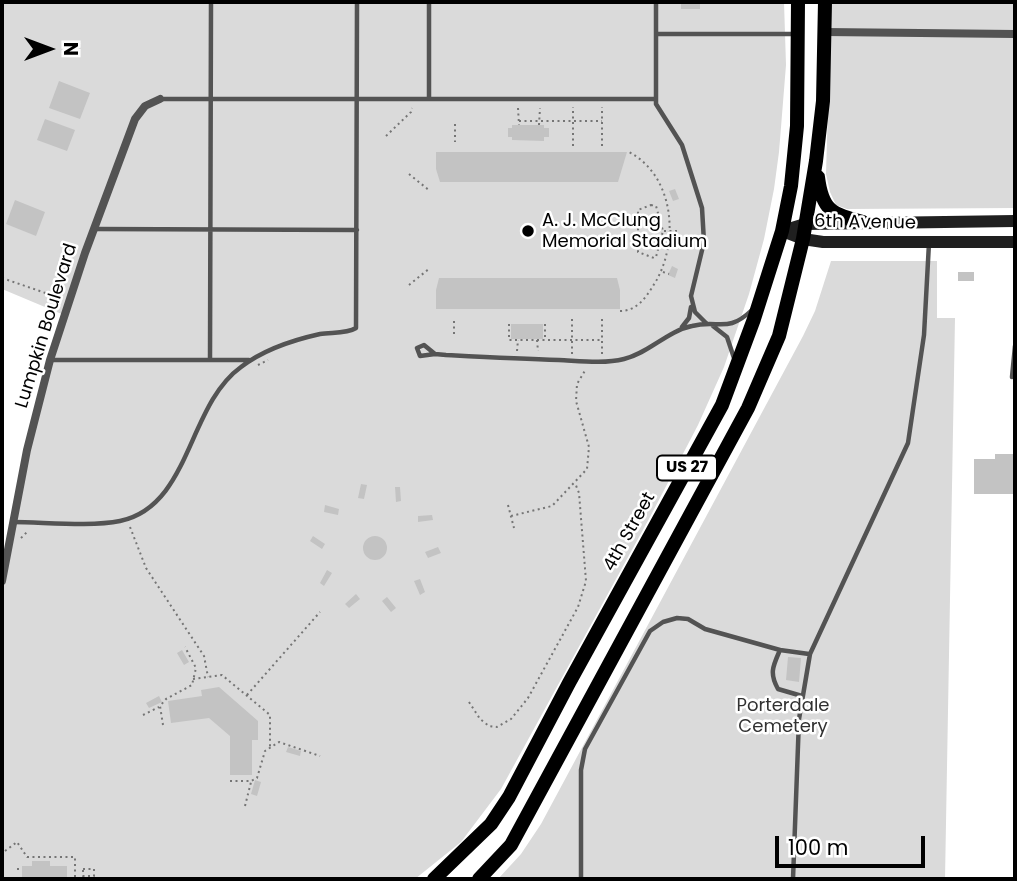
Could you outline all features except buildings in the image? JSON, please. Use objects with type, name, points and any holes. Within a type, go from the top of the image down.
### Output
[{"type":"highway","name":"4th Street","points":[[434,879],[491,824],[509,797],[722,405],[782,231],[797,125],[798,2]]},
{"type":"highway","name":"US 27","points":[[479,879],[511,845],[748,408],[779,336],[803,239],[816,161],[823,101],[825,2]]},
{"type":"highway","points":[[816,161],[820,194],[828,208],[839,217],[863,222]]},
{"type":"main road","name":"6th Avenue","points":[[782,231],[805,224],[821,226],[863,222],[1015,221]]},
{"type":"main road","name":"6th Avenue","points":[[782,231],[803,239],[1015,242]]},
{"type":"street","points":[[825,32],[1015,34]]},
{"type":"street","name":"Lumpkin Boulevard","points":[[2,581],[27,450],[68,301],[138,115],[148,104],[160,99]]},
{"type":"lane","points":[[210,360],[211,2]]},
{"type":"lane","points":[[12,522],[114,522],[144,511],[173,480],[203,415],[233,373],[251,360],[297,340],[356,328],[357,2]]},
{"type":"lane","points":[[429,2],[429,99]]},
{"type":"lane","points":[[656,2],[658,110],[677,136],[687,156],[702,208],[704,242],[691,291],[689,318],[678,330]]},
{"type":"lane","points":[[656,34],[799,34]]},
{"type":"lane","points":[[160,99],[656,99]]},
{"type":"lane","points":[[93,229],[357,230]]},
{"type":"lane","points":[[793,879],[799,719],[810,654],[908,443],[924,335],[929,242]]},
{"type":"lane","points":[[691,303],[698,317],[723,333],[730,342],[734,372]]},
{"type":"lane","points":[[435,354],[572,361],[621,360],[641,353],[678,330],[694,325],[726,325],[737,322],[759,303]]},
{"type":"lane","points":[[1012,377],[1015,346]]},
{"type":"lane","points":[[50,360],[251,360]]},
{"type":"lane","points":[[581,879],[580,770],[585,749],[650,631],[663,622],[677,618],[688,619],[705,629],[780,650],[810,654]]},
{"type":"lane","points":[[780,650],[772,679],[778,689],[802,696]]},
{"type":"path","points":[[386,136],[411,112],[412,107]]},
{"type":"path","points":[[518,107],[519,123],[602,121]]},
{"type":"path","points":[[539,123],[540,107]]},
{"type":"path","points":[[573,107],[573,146]]},
{"type":"path","points":[[602,107],[602,146]]},
{"type":"path","points":[[455,124],[455,142]]},
{"type":"path","points":[[620,311],[640,304],[651,290],[666,261],[670,231],[669,212],[663,194],[646,167],[626,151]]},
{"type":"path","points":[[409,174],[430,191]]},
{"type":"path","points":[[663,194],[669,192]]},
{"type":"path","points":[[656,257],[663,231],[656,206],[651,205],[638,210],[638,252],[666,261]]},
{"type":"path","points":[[663,231],[679,231]]},
{"type":"path","points":[[408,285],[430,268]]},
{"type":"path","points":[[662,271],[668,274]]},
{"type":"path","points":[[2,278],[68,301]]},
{"type":"path","points":[[572,316],[572,361]]},
{"type":"path","points":[[602,317],[602,361]]},
{"type":"path","points":[[454,319],[454,334]]},
{"type":"path","points":[[509,324],[509,340],[602,340]]},
{"type":"path","points":[[545,324],[545,340]]},
{"type":"path","points":[[516,359],[518,340]]},
{"type":"path","points":[[537,340],[539,359]]},
{"type":"path","points":[[511,516],[551,507],[587,469],[589,447],[578,411],[576,392],[579,379],[589,361]]},
{"type":"path","points":[[469,702],[480,719],[489,726],[497,726],[511,719],[534,689],[578,607],[586,581],[579,493],[575,483]]},
{"type":"path","points":[[508,505],[514,528]]},
{"type":"path","points":[[130,526],[146,568],[204,656],[208,677]]},
{"type":"path","points":[[247,696],[320,612]]},
{"type":"path","points":[[143,715],[191,685],[196,668],[185,647]]},
{"type":"path","points":[[193,679],[222,675],[270,715],[270,748]]},
{"type":"path","points":[[160,706],[163,725]]},
{"type":"path","points":[[230,781],[251,781],[257,778],[265,751],[279,742],[320,756]]},
{"type":"path","points":[[245,806],[251,781]]},
{"type":"path","points":[[5,850],[17,842],[27,857],[75,857],[75,879]]},
{"type":"path","points":[[17,869],[22,869]]},
{"type":"path","points":[[75,873],[83,873]]},
{"type":"green space","points":[[2,2],[784,2],[786,65],[774,189],[749,294],[724,367],[698,425],[650,517],[501,789],[461,842],[415,879],[2,879],[2,581],[9,536],[64,315],[2,289]]},
{"type":"green space","points":[[831,2],[1015,2],[1015,208],[847,209],[836,205],[826,174]]},
{"type":"green space","name":"Porterdale Cemetery","points":[[831,261],[937,261],[937,318],[955,318],[945,879],[498,879],[521,854],[541,824],[803,336],[815,311]]},
{"type":"place","name":"A. J. McClung Memorial Stadium","points":[[528,231]]}]
